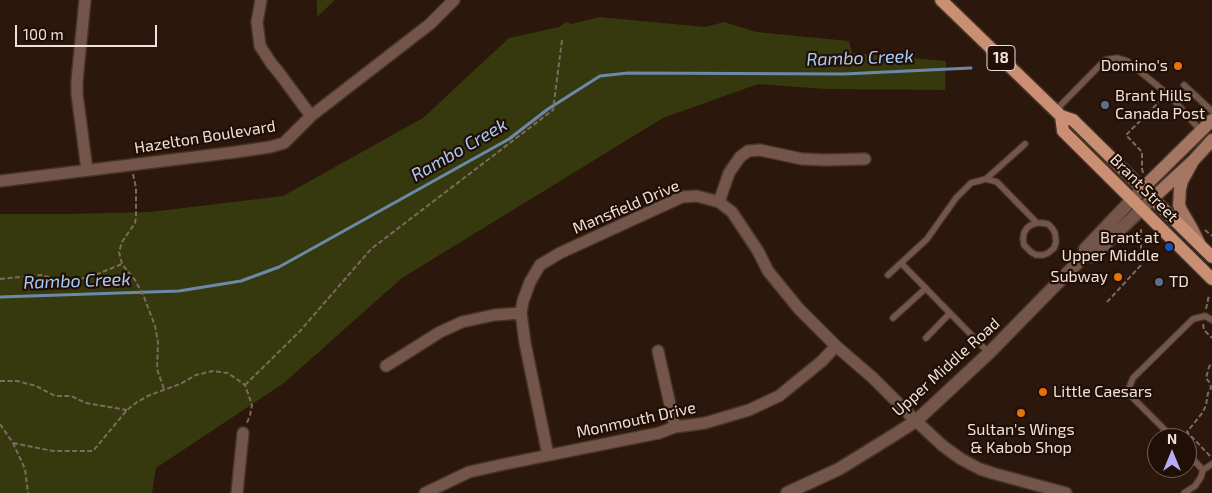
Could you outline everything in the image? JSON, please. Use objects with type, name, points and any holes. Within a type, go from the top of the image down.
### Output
[{"type":"main road","name":"Brant Street","points":[[941,0],[1058,113],[1073,120],[1212,257]]},
{"type":"main road","name":"Brant Street","points":[[1058,113],[1063,131],[1212,279]]},
{"type":"main road","name":"Upper Middle Road","points":[[1143,188],[1212,120]]},
{"type":"main road","name":"Upper Middle Road","points":[[1154,198],[1212,140]]},
{"type":"main road","points":[[1193,161],[1182,181],[1179,205],[1200,245]]},
{"type":"street","points":[[84,0],[77,94],[87,170]]},
{"type":"street","points":[[261,0],[257,22],[260,46],[311,116]]},
{"type":"street","name":"Hazelton Boulevard","points":[[0,181],[270,147],[284,143],[311,116],[430,24],[454,0]]},
{"type":"street","points":[[864,159],[802,159],[760,150],[748,151],[740,157],[729,173],[719,202],[732,212],[758,251],[768,271],[798,309],[943,446],[961,459],[980,469],[1066,493]]},
{"type":"street","name":"Upper Middle Road","points":[[787,493],[839,469],[916,421],[989,353],[1084,256],[1085,249],[1143,188]]},
{"type":"street","name":"Mansfield Drive","points":[[548,455],[525,344],[521,314],[523,301],[530,282],[540,265],[560,253],[682,198],[698,196],[719,202]]},
{"type":"street","name":"Upper Middle Road","points":[[1084,256],[1093,256],[1154,198]]},
{"type":"street","points":[[386,366],[440,332],[462,322],[494,315],[521,314]]},
{"type":"street","name":"Monmouth Drive","points":[[425,493],[469,472],[649,435],[675,427],[705,423],[749,410],[779,396],[816,366],[836,346]]},
{"type":"street","points":[[658,351],[675,427]]},
{"type":"street","points":[[237,493],[244,433]]},
{"type":"lane","points":[[1058,113],[1106,60],[1117,58],[1127,61],[1168,94],[1201,131]]},
{"type":"lane","points":[[1184,85],[1212,110]]},
{"type":"lane","points":[[888,276],[927,239],[956,198],[972,183],[986,179],[1024,144]]},
{"type":"lane","points":[[986,179],[997,182],[1037,223],[1048,224],[1052,228],[1056,242],[1054,248],[1043,255],[1036,255],[1024,245],[1023,239],[1027,228],[1037,223]]},
{"type":"lane","points":[[901,263],[989,353]]},
{"type":"lane","points":[[893,318],[926,288]]},
{"type":"lane","points":[[926,338],[950,313]]},
{"type":"lane","points":[[1162,428],[1132,397],[1129,388],[1133,378],[1193,318],[1205,316],[1212,320]]},
{"type":"lane","points":[[1197,464],[1203,470]]},
{"type":"lane","points":[[1184,493],[1195,486],[1203,470],[1212,464]]},
{"type":"path","points":[[245,385],[300,331],[371,249],[552,110],[562,40]]},
{"type":"path","points":[[1144,174],[1142,169],[1142,152],[1126,136],[1168,94]]},
{"type":"path","points":[[131,165],[136,188],[136,216],[135,223],[122,242],[119,252],[122,264],[135,280],[144,297],[155,326],[158,342],[157,370],[164,389]]},
{"type":"path","points":[[1106,302],[1142,264],[1141,229]]},
{"type":"path","points":[[0,279],[41,276],[60,280],[74,280],[122,264]]},
{"type":"path","points":[[1209,295],[1203,324],[1204,330],[1212,338]]},
{"type":"path","points":[[1212,363],[1206,378],[1211,388],[1203,412],[1188,432],[1212,458]]},
{"type":"path","points":[[13,443],[53,451],[93,451],[126,410],[150,395],[180,384],[196,375],[213,371],[228,373],[245,385],[252,404],[244,433]]},
{"type":"path","points":[[0,381],[17,381],[36,386],[56,396],[71,396],[86,403],[126,410]]},
{"type":"path","points":[[0,424],[13,443],[26,469],[28,493]]},
{"type":"green space","points":[[317,0],[335,0],[317,17]]},
{"type":"green space","points":[[599,17],[705,27],[724,22],[756,32],[849,41],[852,53],[946,61],[945,90],[825,89],[758,84],[663,118],[402,278],[284,383],[156,468],[152,493],[0,493],[0,214],[150,212],[283,196],[423,118],[509,38],[559,27],[566,22],[571,24]]},
{"type":"waterway","name":"Rambo Creek","points":[[0,297],[179,291],[241,281],[279,267],[509,139],[548,109],[600,76],[628,73],[844,74],[971,68]]},
{"type":"place","name":"Domino's","points":[[1178,66]]},
{"type":"place","name":"Brant Hills Canada Post","points":[[1105,105]]},
{"type":"place","name":"Brant at Upper Middle","points":[[1169,247]]},
{"type":"place","name":"Subway","points":[[1118,277]]},
{"type":"place","name":"TD","points":[[1159,282]]},
{"type":"place","name":"Little Caesars","points":[[1043,392]]},
{"type":"place","name":"Sultan's Wings & Kabob Shop","points":[[1021,413]]}]
